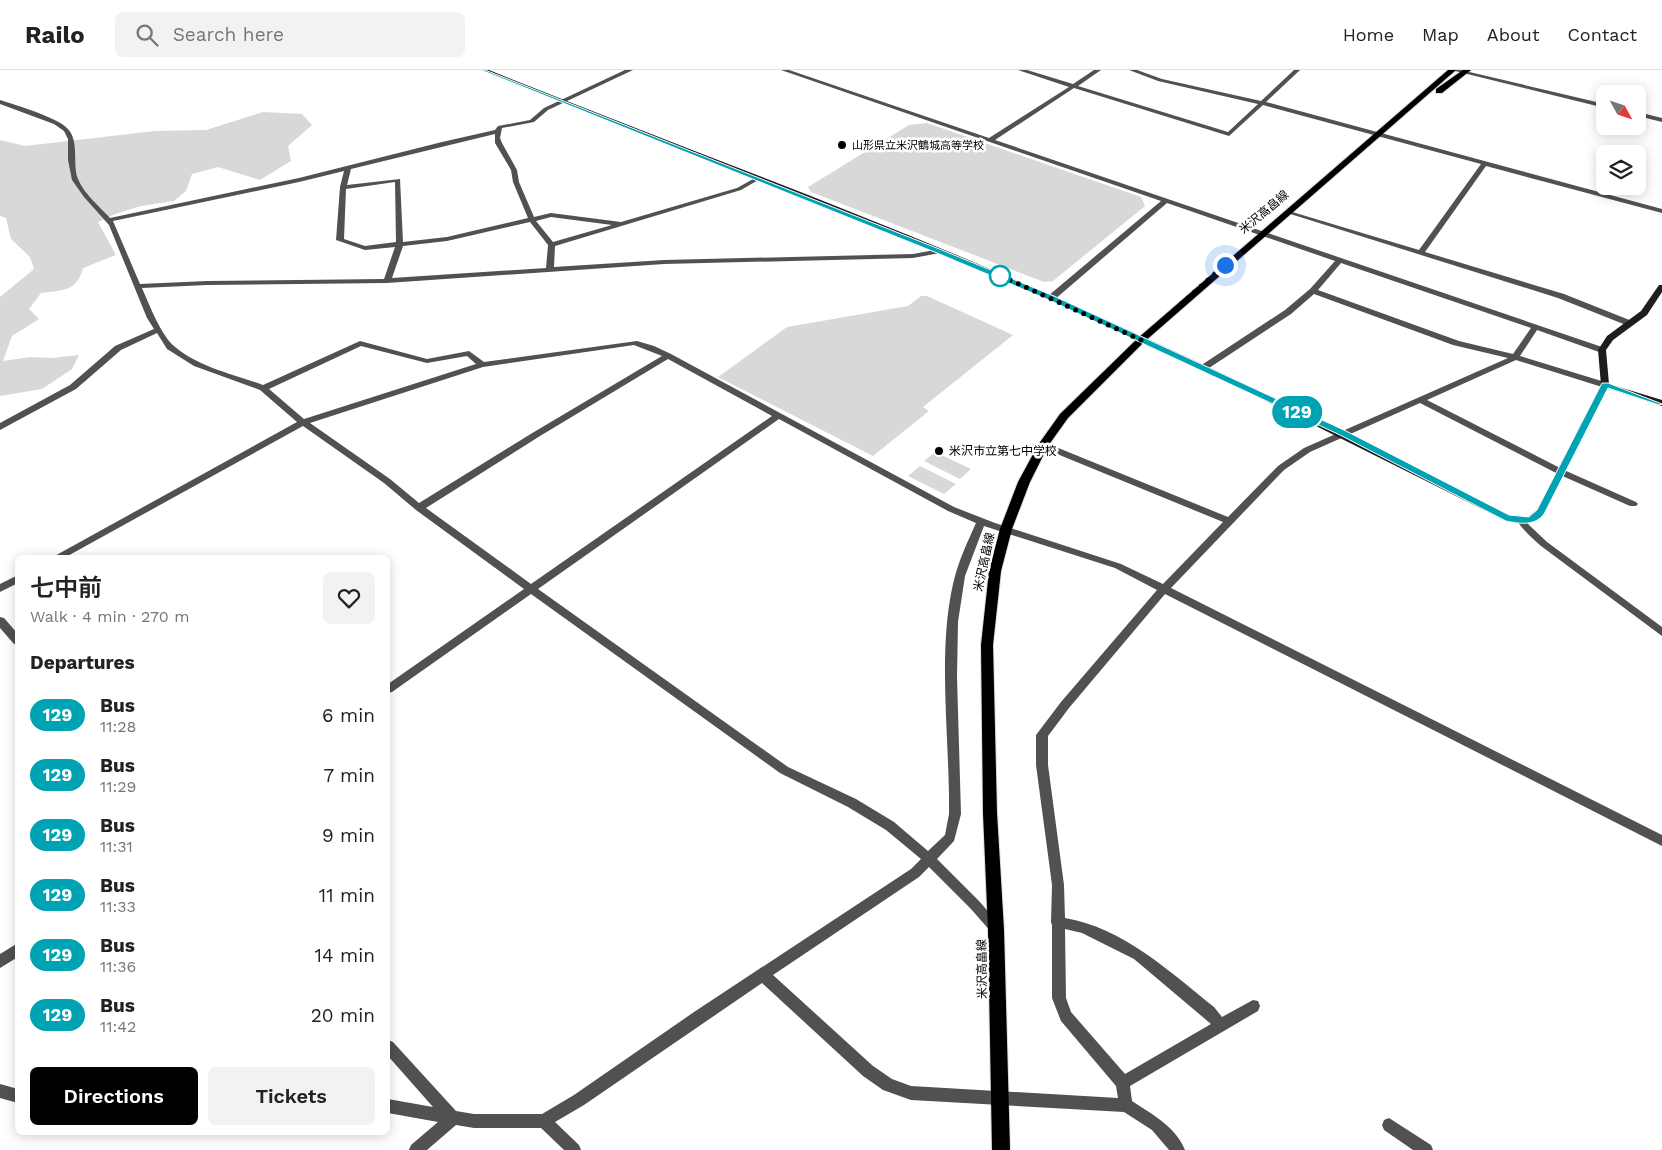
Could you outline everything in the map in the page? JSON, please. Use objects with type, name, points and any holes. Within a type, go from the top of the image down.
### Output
[{"type":"main road","points":[[484,70],[940,251],[1051,298],[1343,433],[1506,518],[1522,521],[1538,516],[1605,384],[1602,350],[1610,338],[1644,313],[1662,287]]},
{"type":"main road","name":"米沢高畠線","points":[[1001,1150],[996,930],[989,803],[987,645],[995,571],[1006,529],[1024,482],[1043,446],[1077,402],[1141,340],[1453,70]]},
{"type":"main road","name":"米沢高畠線","points":[[1378,135],[1466,71]]},
{"type":"main road","points":[[1605,384],[1662,404]]},
{"type":"street","points":[[550,268],[552,245],[531,221],[514,180],[515,172],[500,146],[497,132],[500,126],[532,121],[546,109],[630,70]]},
{"type":"street","points":[[784,70],[1602,350]]},
{"type":"street","points":[[1021,70],[1229,134],[1297,70]]},
{"type":"street","points":[[991,140],[1098,70]]},
{"type":"street","points":[[1133,70],[1160,80],[1262,103],[1662,211]]},
{"type":"street","points":[[1453,70],[1466,71],[1596,104]]},
{"type":"street","points":[[0,102],[56,123],[66,130],[71,139],[71,160],[75,180],[86,196],[108,220],[119,238],[158,330],[170,347],[197,364],[263,388],[303,422],[386,481],[419,508],[784,770],[852,803],[890,826],[928,858],[975,905],[996,930]]},
{"type":"street","points":[[1646,116],[1662,120]]},
{"type":"street","points":[[108,220],[299,180],[497,132]]},
{"type":"street","points":[[1421,253],[1484,164]]},
{"type":"street","points":[[348,168],[343,187],[340,240],[365,248],[447,239],[551,215],[621,224]]},
{"type":"street","points":[[552,245],[739,188],[757,179]]},
{"type":"street","points":[[343,187],[398,180],[400,244],[387,281]]},
{"type":"street","points":[[1051,298],[1168,200]]},
{"type":"street","points":[[1287,212],[1561,296],[1629,323]]},
{"type":"street","points":[[139,286],[207,283],[387,281],[550,268],[664,262],[789,261],[905,256],[940,251]]},
{"type":"street","points":[[1203,368],[1288,312],[1313,291],[1340,259]]},
{"type":"street","points":[[1313,291],[1456,343],[1605,384]]},
{"type":"street","points":[[1126,1105],[1123,1084],[1066,1016],[1059,998],[1058,885],[1042,765],[1042,735],[1065,705],[1164,589],[1228,521],[1293,458],[1343,433],[1514,358],[1535,328]]},
{"type":"street","points":[[0,427],[73,387],[118,348],[158,330]]},
{"type":"street","points":[[263,388],[360,343],[427,361],[469,353],[482,365]]},
{"type":"street","points":[[61,555],[303,422],[482,365],[634,343],[668,356],[951,509],[981,522],[1069,548],[1118,566],[1662,841]]},
{"type":"street","points":[[419,508],[537,434],[668,356]]},
{"type":"street","points":[[1420,400],[1561,472],[1633,504]]},
{"type":"street","points":[[390,688],[778,416]]},
{"type":"street","points":[[1043,446],[1228,521]]},
{"type":"street","points":[[1522,521],[1540,541],[1662,632]]},
{"type":"street","points":[[390,1106],[474,1121],[544,1121],[579,1100],[915,873],[950,837],[955,814],[953,637],[956,594],[968,553],[981,522]]},
{"type":"street","points":[[0,588],[15,580]]},
{"type":"street","points":[[0,621],[15,638]]},
{"type":"street","points":[[1057,922],[1084,927],[1139,955],[1209,1012],[1221,1025]]},
{"type":"street","points":[[0,962],[15,951]]},
{"type":"street","points":[[763,974],[868,1070],[888,1085],[911,1094],[1126,1105],[1157,1125],[1178,1150]]},
{"type":"street","points":[[1123,1084],[1252,1006]]},
{"type":"street","points":[[390,1048],[453,1118]]},
{"type":"street","points":[[0,1091],[15,1095]]},
{"type":"street","points":[[416,1150],[453,1118]]},
{"type":"street","points":[[544,1121],[574,1150]]},
{"type":"street","points":[[1389,1125],[1426,1150]]},
{"type":"shaded area","points":[[263,112],[302,114],[312,125],[288,146],[291,161],[260,180],[218,167],[192,174],[186,191],[174,201],[141,206],[115,214],[98,222],[116,255],[83,268],[77,282],[73,286],[62,290],[41,293],[29,309],[39,319],[12,336],[3,361],[30,357],[52,358],[79,355],[72,369],[42,389],[0,396],[0,297],[34,269],[30,257],[11,239],[6,218],[0,216],[0,140],[25,146],[155,131],[206,130]]},
{"type":"shaded area","points":[[927,123],[1141,197],[1145,206],[1053,281],[1044,282],[811,192],[808,187],[909,125]]},
{"type":"shaded area","points":[[921,296],[927,296],[1013,335],[923,407],[929,411],[873,456],[718,377],[787,327],[908,306]]},
{"type":"shaded area","points":[[935,452],[971,469],[960,479],[924,461]]},
{"type":"shaded area","points":[[920,466],[956,484],[944,494],[908,476]]},
{"type":"bus line","name":"129","points":[[484,70],[997,274],[1343,433],[1513,520],[1530,520],[1541,512],[1605,384],[1662,404]]},
{"type":"place","name":"山形県立米沢鶴城高等学校","points":[[842,145]]},
{"type":"place","name":"米沢市立第七中学校","points":[[939,451]]},
{"type":"route","points":[[1000,276],[997,274],[1141,340],[1225,265]]}]
